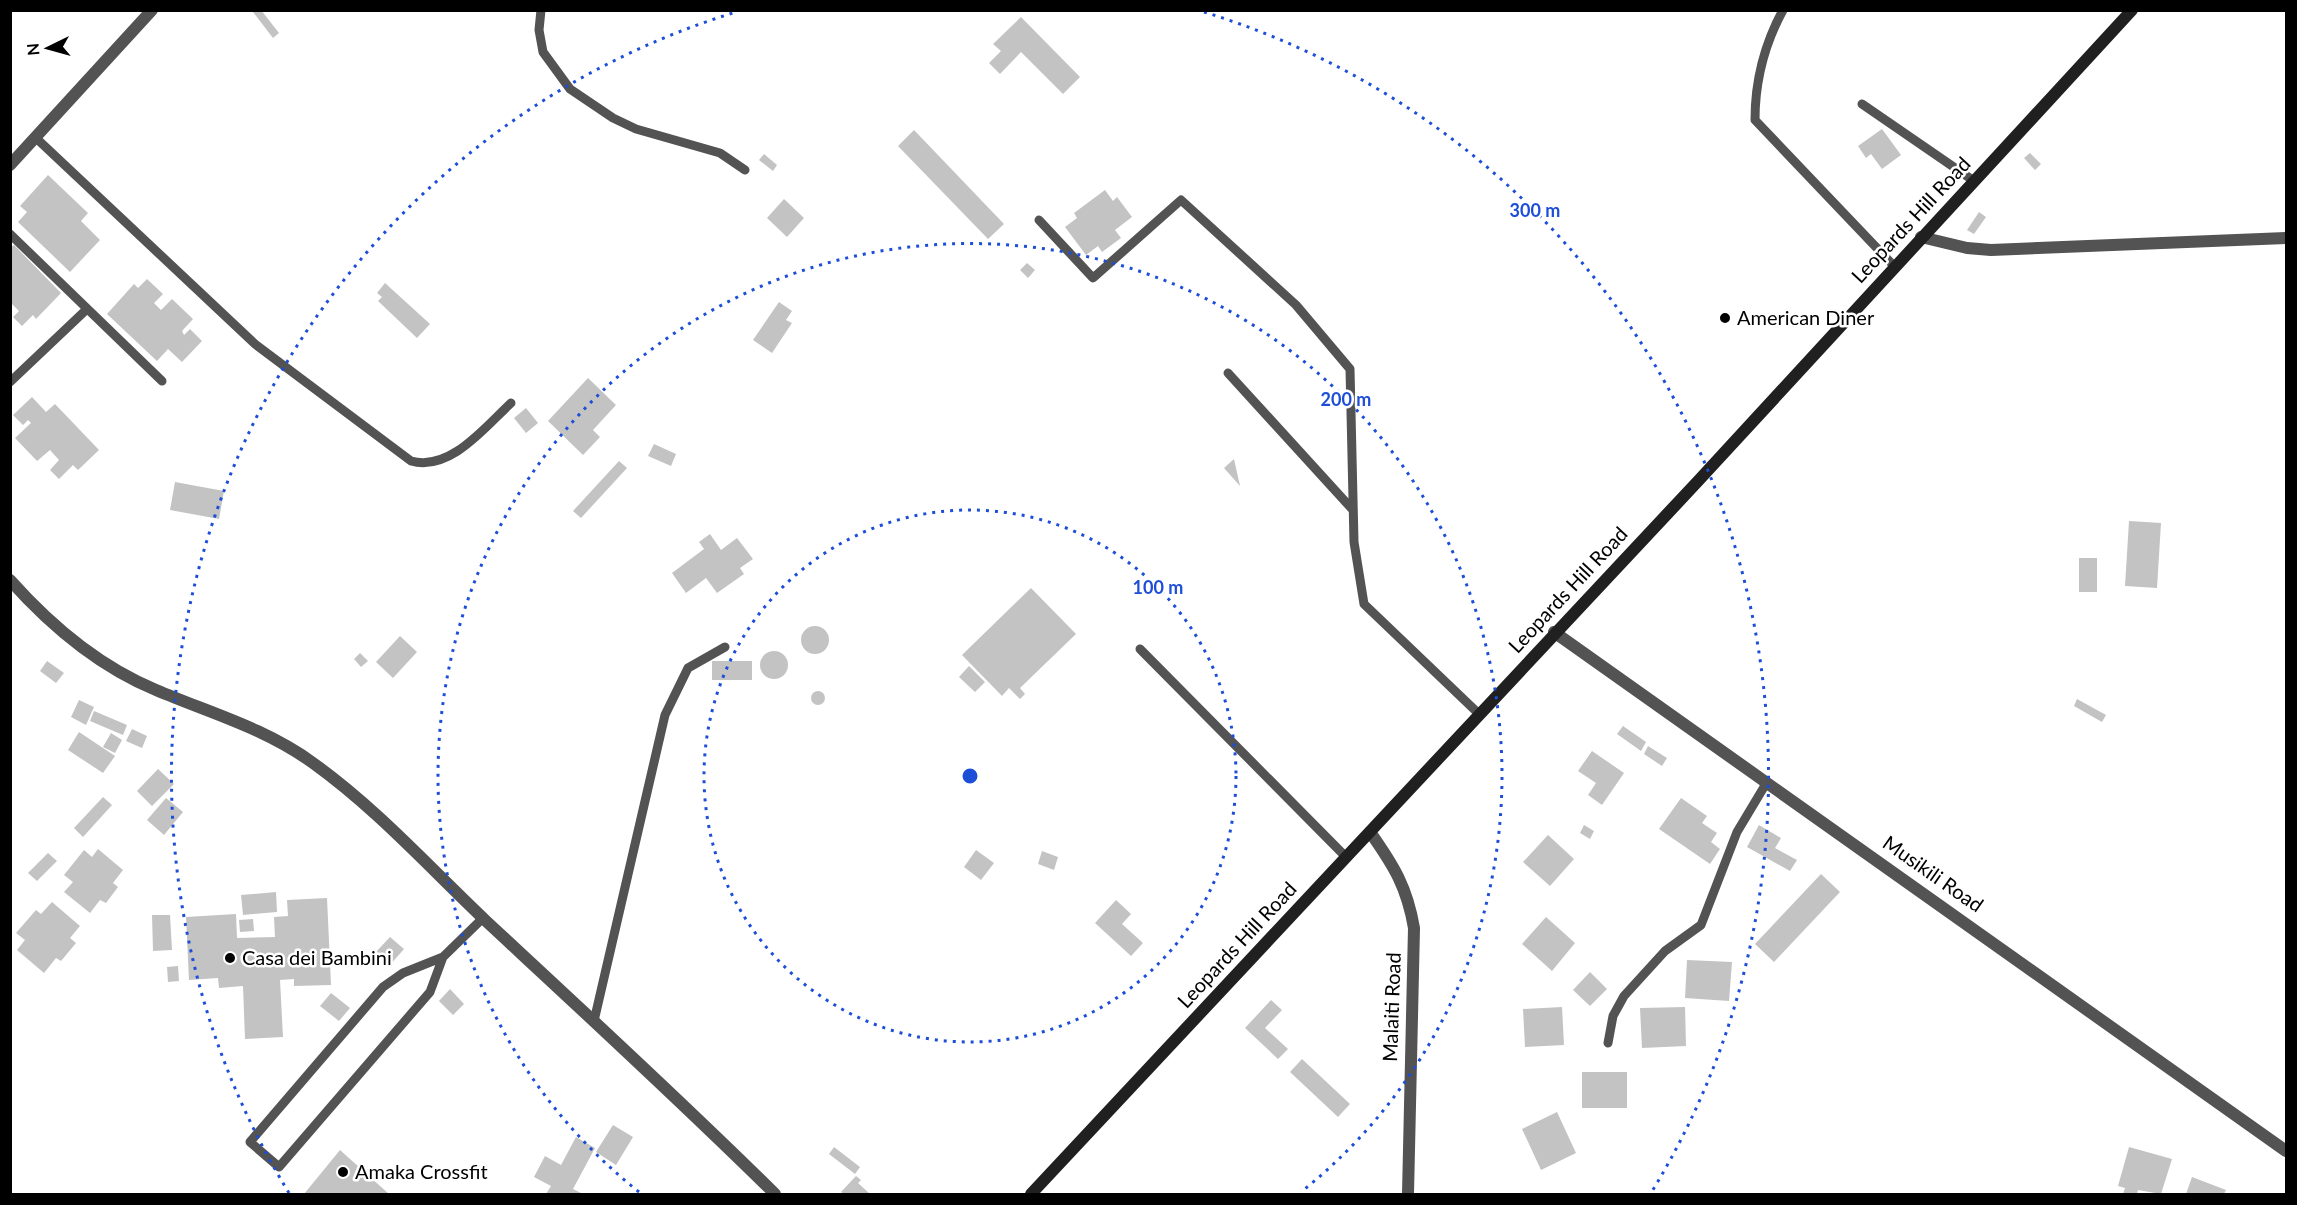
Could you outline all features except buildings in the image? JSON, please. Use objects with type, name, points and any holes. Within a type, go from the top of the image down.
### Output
[{"type":"main road","name":"Leopards Hill Road","points":[[1031,1194],[1554,632],[1699,480],[2132,10]]},
{"type":"street","points":[[10,165],[152,10]]},
{"type":"street","points":[[1921,237],[1967,248],[1991,250],[2286,238]]},
{"type":"street","points":[[10,580],[59,630],[121,673],[154,690],[278,739],[342,784],[412,846],[483,918],[775,1194]]},
{"type":"street","name":"Musikili Road","points":[[1554,632],[2286,1151]]},
{"type":"street","name":"Malaiti Road","points":[[1370,831],[1402,879],[1409,899],[1414,928],[1406,1193]]},
{"type":"lane","points":[[541,10],[539,30],[543,52],[570,89],[621,122],[720,153],[745,170]]},
{"type":"lane","points":[[1783,10],[1773,29],[1755,88],[1755,120],[1894,266]]},
{"type":"lane","points":[[1862,104],[1974,181]]},
{"type":"lane","points":[[36,138],[255,344],[411,460],[429,464],[452,455],[511,403]]},
{"type":"lane","points":[[1039,220],[1093,278],[1181,200],[1296,305],[1350,369],[1354,542],[1364,604],[1479,714]]},
{"type":"lane","points":[[10,234],[162,381]]},
{"type":"lane","points":[[10,382],[87,309]]},
{"type":"lane","points":[[1228,373],[1353,510]]},
{"type":"lane","points":[[594,1021],[665,715],[688,668],[725,647]]},
{"type":"lane","points":[[1140,650],[1346,857]]},
{"type":"lane","points":[[1608,1043],[1613,1016],[1624,996],[1665,951],[1701,925],[1737,832],[1767,782]]},
{"type":"lane","points":[[443,957],[430,992],[279,1167],[249,1142],[383,987],[403,973],[443,957],[483,918]]},
{"type":"place","name":"American Diner","points":[[1725,318]]},
{"type":"place","name":"Casa dei Bambini","points":[[230,958]]},
{"type":"place","name":"Amaka Crossfit","points":[[343,1172]]}]
